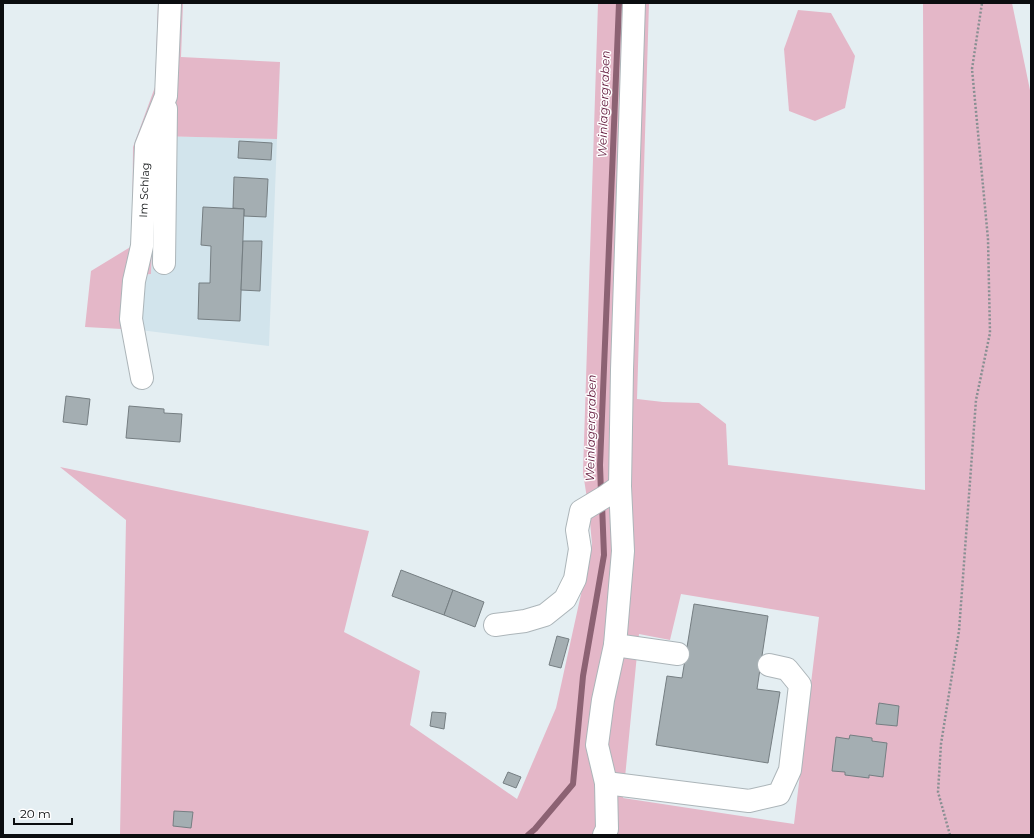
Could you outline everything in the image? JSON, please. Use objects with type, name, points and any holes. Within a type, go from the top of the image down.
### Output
[{"type":"street","name":"Im Schlag","points":[[142,378],[131,319],[134,288],[142,246],[146,146],[166,96],[170,3]]},
{"type":"street","points":[[604,835],[607,829],[606,783],[597,745],[603,700],[615,645],[623,551],[608,495],[622,370],[634,3]]},
{"type":"street","points":[[164,263],[166,96]]},
{"type":"street","points":[[495,625],[525,621],[545,615],[565,599],[575,579],[580,549],[578,530],[581,511],[608,495]]},
{"type":"street","points":[[615,645],[678,654]]},
{"type":"street","points":[[606,783],[749,801],[779,794],[790,770],[800,685],[787,669],[768,665]]},
{"type":"path","points":[[950,835],[938,792],[941,744],[959,631],[976,400],[990,333],[988,239],[972,68],[982,3]]},
{"type":"shaded area","points":[[158,3],[183,3],[181,57],[280,62],[277,139],[156,136],[151,274],[140,275],[140,330],[85,327],[91,271],[132,246],[133,147],[155,87]]},
{"type":"shaded area","points":[[598,3],[649,3],[637,399],[663,402],[699,403],[726,424],[728,465],[925,490],[923,3],[1012,3],[1031,95],[1031,835],[120,835],[126,520],[60,467],[369,531],[344,632],[420,671],[410,725],[517,799],[556,708],[592,544],[583,473]],"holes":[[[681,594],[819,617],[794,824],[623,798],[639,634],[670,640]]]},
{"type":"shaded area","points":[[798,10],[831,13],[855,56],[845,108],[815,121],[789,111],[784,49]]},
{"type":"shaded area","points":[[156,136],[277,139],[269,346],[140,330],[140,275],[151,274]]},
{"type":"building","points":[[239,141],[272,143],[271,160],[238,158]]},
{"type":"building","points":[[234,177],[268,179],[266,217],[244,216],[244,209],[233,208]]},
{"type":"building","points":[[203,207],[244,209],[240,321],[198,319],[199,283],[210,283],[211,246],[201,245]]},
{"type":"building","points":[[243,241],[262,241],[260,291],[241,290]]},
{"type":"building","points":[[66,396],[90,399],[87,425],[63,422]]},
{"type":"building","points":[[129,406],[164,409],[164,413],[182,414],[180,442],[126,438]]},
{"type":"building","points":[[401,570],[453,590],[444,615],[392,596]]},
{"type":"building","points":[[453,590],[484,602],[475,627],[444,615]]},
{"type":"building","points":[[694,604],[768,616],[757,689],[780,692],[768,763],[656,745],[667,676],[682,678]]},
{"type":"building","points":[[557,636],[569,639],[561,668],[549,665]]},
{"type":"building","points":[[879,703],[899,706],[897,726],[876,724]]},
{"type":"building","points":[[432,712],[446,713],[444,729],[430,726]]},
{"type":"building","points":[[850,735],[872,738],[872,741],[887,743],[883,777],[869,775],[869,778],[845,775],[845,772],[832,771],[836,737],[849,739]]},
{"type":"building","points":[[508,772],[521,777],[516,788],[503,783]]},
{"type":"building","points":[[174,811],[193,812],[191,828],[173,826]]},
{"type":"waterway","name":"Weinlagergraben","points":[[601,493],[600,465],[619,3]]},
{"type":"waterway","name":"Weinlagergraben","points":[[528,835],[535,829],[573,784],[583,676],[604,555],[602,504]]}]
